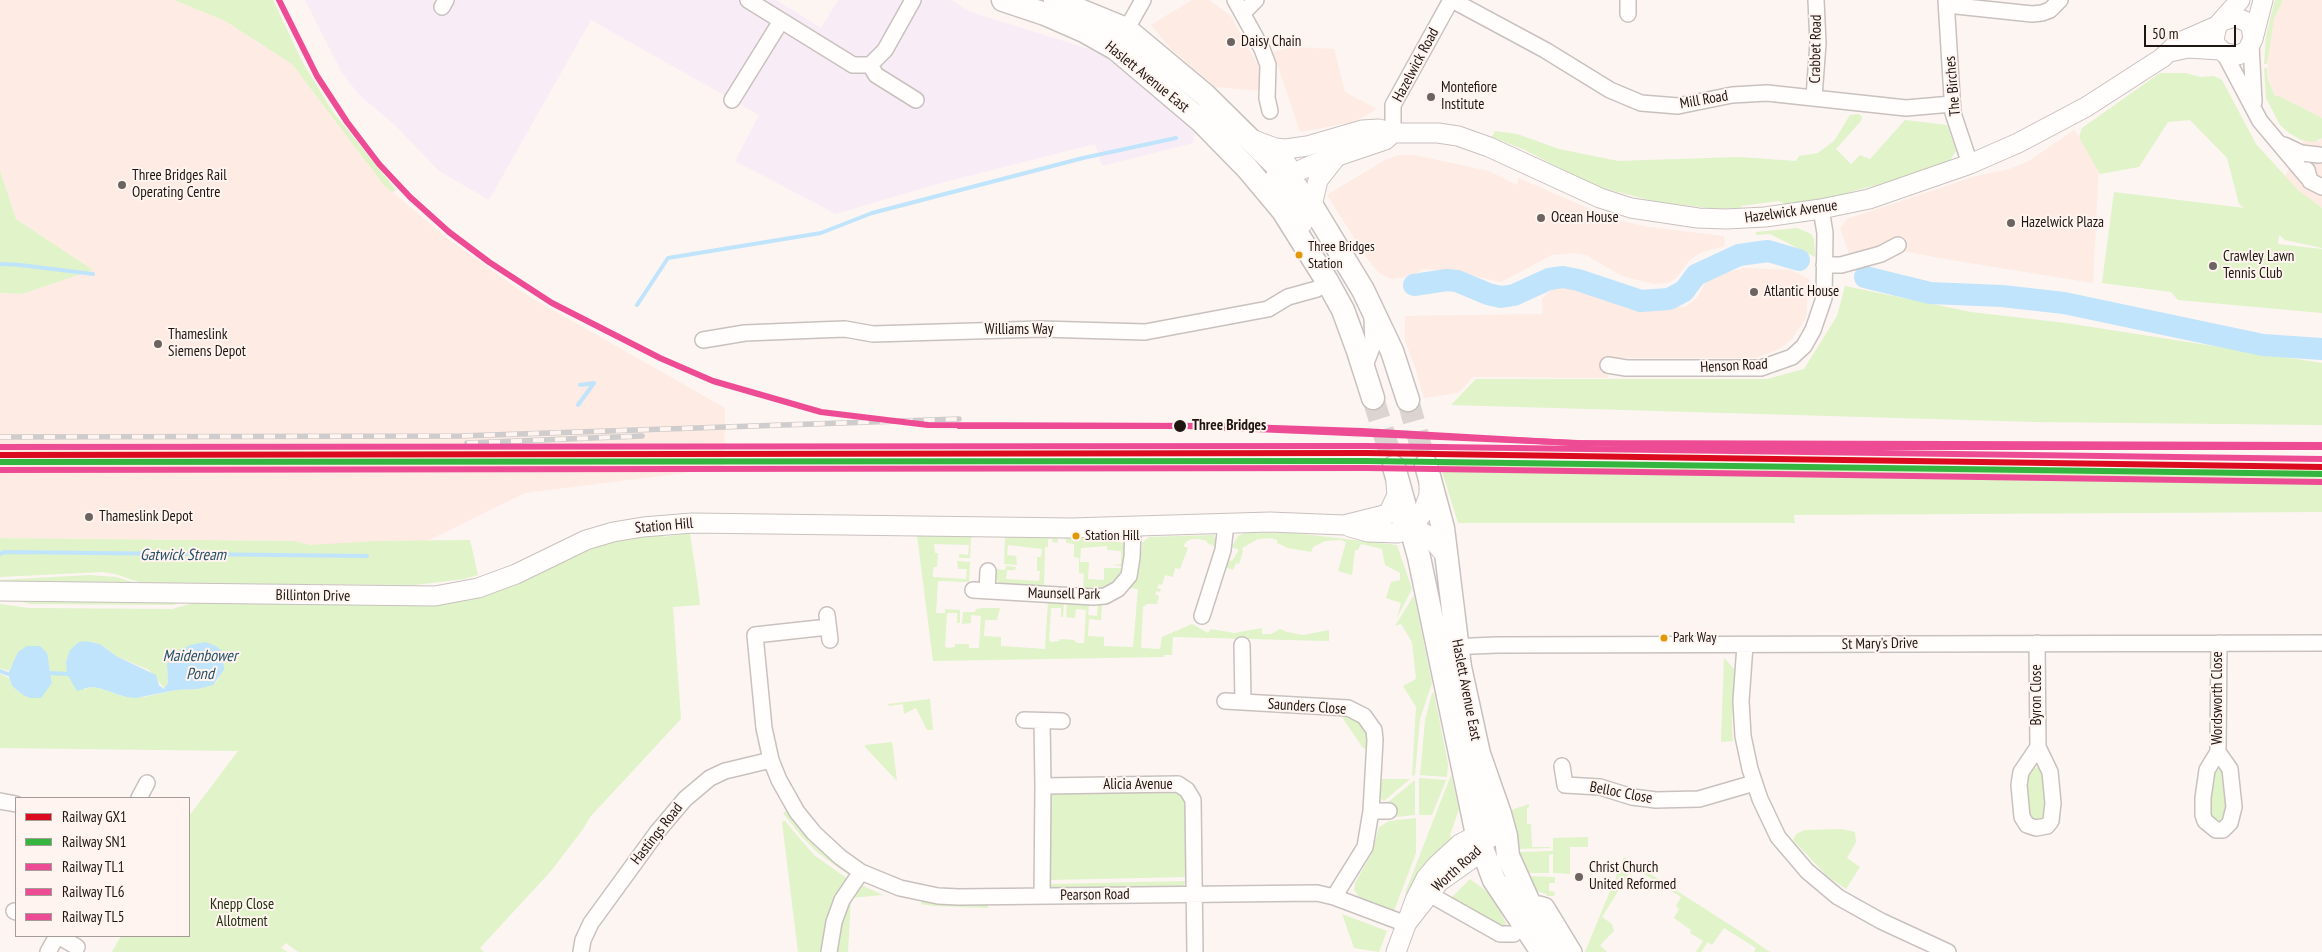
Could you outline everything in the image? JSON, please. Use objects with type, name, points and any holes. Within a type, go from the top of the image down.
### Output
[{"type":"main road","name":"Haslett Avenue East","points":[[1003,0],[1045,14],[1084,31],[1116,49],[1201,121],[1248,168],[1283,211],[1343,310],[1364,358],[1373,398]]},
{"type":"main road","name":"Haslett Avenue East","points":[[1055,0],[1126,28],[1205,95],[1254,140],[1282,175],[1312,206],[1346,260],[1392,352],[1408,400]]},
{"type":"main road","name":"Haslett Avenue East","points":[[1428,471],[1442,521],[1448,558],[1447,648],[1483,840],[1494,880],[1520,919]]},
{"type":"main road","name":"Haslett Avenue East","points":[[1395,472],[1408,535],[1447,648],[1479,754],[1502,821],[1520,919]]},
{"type":"main road","points":[[1520,919],[1542,952]]},
{"type":"main road","points":[[1520,919],[1560,952]]},
{"type":"street","points":[[748,0],[852,65],[870,64],[885,50],[913,0]]},
{"type":"street","points":[[1116,49],[1126,28],[1138,13],[1143,0]]},
{"type":"street","points":[[1234,0],[1262,49],[1268,65],[1267,98],[1270,111]]},
{"type":"street","points":[[1243,13],[1256,0]]},
{"type":"street","name":"Mill Road","points":[[1451,0],[1545,50],[1610,90],[1641,102],[1678,106],[1732,95],[1767,93],[1906,108],[1952,104]]},
{"type":"street","name":"Hazelwick Road","points":[[1393,133],[1393,105],[1451,0]]},
{"type":"street","name":"Crabbet Road","points":[[1814,98],[1818,43],[1816,0]]},
{"type":"street","name":"The Birches","points":[[1970,164],[1952,104],[1947,2],[2032,14],[2050,10],[2060,0]]},
{"type":"street","name":"Hazelwick Avenue","points":[[1254,140],[1275,148],[1286,149],[1306,146],[1362,130],[1379,128],[1393,133],[1438,133],[1458,136],[1496,150],[1600,198],[1639,209],[1698,218],[1726,219],[1747,219],[1821,210],[1870,199],[1970,164],[2033,136],[2086,106],[2169,53],[2178,43],[2220,23],[2240,0]]},
{"type":"street","points":[[2222,52],[2238,55],[2247,51],[2252,42],[2263,0]]},
{"type":"street","points":[[2254,109],[2251,27],[2241,18],[2234,17],[2220,23],[2214,39],[2254,109],[2270,135],[2318,185]]},
{"type":"street","points":[[732,100],[781,20]]},
{"type":"street","name":"Hazelwick Avenue","points":[[2169,53],[2188,48],[2222,52]]},
{"type":"street","points":[[870,64],[876,75],[916,100]]},
{"type":"street","name":"Hazelwick Avenue","points":[[1282,175],[1385,140],[1393,133]]},
{"type":"street","points":[[2270,135],[2299,153],[2320,155]]},
{"type":"street","name":"Hazelwick Avenue","points":[[1282,175],[1306,146]]},
{"type":"street","points":[[2318,185],[2308,164],[2320,155]]},
{"type":"street","points":[[1312,206],[1318,180],[1338,156]]},
{"type":"street","name":"Haslett Avenue East","points":[[1248,168],[1259,176],[1282,175],[1319,249],[1327,281]]},
{"type":"street","name":"Henson Road","points":[[1608,365],[1626,368],[1761,368],[1792,357],[1804,346],[1819,317],[1824,298],[1825,233],[1821,210]]},
{"type":"street","points":[[1824,265],[1842,266],[1881,254],[1898,245]]},
{"type":"street","name":"Williams Way","points":[[703,340],[745,333],[818,330],[845,330],[872,334],[1041,329],[1145,332],[1268,309],[1288,297],[1317,289],[1327,281]]},
{"type":"street","points":[[1370,305],[1374,337],[1364,358],[1388,364],[1401,378]]},
{"type":"street","points":[[1408,535],[1424,512],[1429,495],[1428,471]]},
{"type":"street","points":[[1388,514],[1397,495],[1395,472]]},
{"type":"street","name":"Station Hill","points":[[613,532],[692,523],[942,527],[1134,527],[1278,522],[1344,524],[1388,514],[1408,535]]},
{"type":"street","points":[[1202,616],[1223,550],[1226,524]]},
{"type":"street","name":"Station Hill","points":[[1344,524],[1355,530],[1368,532],[1429,536],[1448,558]]},
{"type":"street","name":"Maunsell Park","points":[[988,571],[980,590],[1093,597],[1113,592],[1124,584],[1128,576],[1132,557],[1134,527]]},
{"type":"street","name":"Billinton Drive","points":[[0,592],[434,596],[478,588],[498,581],[586,540],[613,532]]},
{"type":"street","name":"Pearson Road","points":[[828,627],[749,636],[771,760],[789,800],[806,824],[840,857],[861,872],[900,888],[938,896],[1304,892],[1334,897],[1406,924]]},
{"type":"street","name":"Byron Close","points":[[2037,643],[2038,748],[2050,772],[2053,803],[2051,821],[2047,826],[2036,828],[2027,825],[2022,817],[2020,777],[2038,748]]},
{"type":"street","name":"Wordsworth Close","points":[[2218,752],[2219,643]]},
{"type":"street","name":"St Mary's Drive","points":[[1447,648],[1497,645],[2322,643]]},
{"type":"street","points":[[1242,645],[1242,702]]},
{"type":"street","points":[[1744,645],[1741,718],[1746,753],[1764,811],[1778,837],[1807,871],[1849,904],[1939,950]]},
{"type":"street","name":"Saunders Close","points":[[1225,701],[1348,708],[1369,721],[1374,730],[1376,740],[1371,811]]},
{"type":"street","points":[[1024,720],[1062,720]]},
{"type":"street","points":[[1042,721],[1042,896]]},
{"type":"street","name":"Worth Road","points":[[1406,924],[1439,882],[1470,861],[1490,828],[1478,778],[1479,754]]},
{"type":"street","name":"Hastings Road","points":[[581,952],[583,940],[591,923],[658,831],[685,799],[710,778],[725,771],[771,760]]},
{"type":"street","name":"Belloc Close","points":[[1562,766],[1565,785],[1600,787],[1624,795],[1656,800],[1699,799],[1754,783]]},
{"type":"street","points":[[140,797],[147,783]]},
{"type":"street","name":"Alicia Avenue","points":[[1042,786],[1172,783],[1183,787],[1192,800],[1195,952]]},
{"type":"street","points":[[0,801],[15,804]]},
{"type":"street","points":[[1334,897],[1365,846],[1371,811],[1389,811]]},
{"type":"street","name":"Worth Road","points":[[1396,952],[1426,878],[1450,853],[1483,840],[1502,846],[1508,856]]},
{"type":"street","points":[[829,952],[834,922],[842,900],[861,872]]},
{"type":"street","points":[[1429,894],[1500,934],[1539,904],[1546,906],[1574,952]]},
{"type":"street","points":[[48,952],[57,937]]},
{"type":"street","points":[[60,937],[77,947]]},
{"type":"shaded area","points":[[0,0],[174,0],[225,21],[292,64],[383,184],[452,242],[530,297],[725,408],[724,468],[525,493],[427,541],[311,545],[294,541],[0,538],[0,293],[22,294],[93,270],[16,219],[0,170]]},
{"type":"shaded area","points":[[305,0],[776,0],[821,28],[838,0],[951,0],[971,12],[1105,54],[1195,131],[1193,143],[1102,166],[1095,144],[937,184],[836,214],[735,161],[759,115],[591,20],[489,200],[439,171],[394,124],[359,95],[341,71]]},
{"type":"shaded area","points":[[1192,0],[1209,0],[1230,15],[1260,69],[1259,91],[1215,87],[1170,48],[1151,25]]},
{"type":"shaded area","points":[[2283,0],[2322,0],[2322,118],[2281,97],[2276,97],[2269,81],[2267,59],[2269,43],[2274,19]]},
{"type":"shaded area","points":[[1292,47],[1334,49],[1345,92],[1377,109],[1354,122],[1300,132],[1273,52]]},
{"type":"shaded area","points":[[2074,130],[2099,164],[2093,283],[1939,258],[1904,251],[1898,245],[1861,254],[1849,253],[1840,228],[1847,219],[1973,177],[2009,169],[2029,161]]},
{"type":"shaded area","points":[[2322,138],[2322,208],[2303,195],[2285,176],[2304,140],[2319,141]]},
{"type":"shaded area","points":[[1400,155],[1414,155],[1489,171],[1517,185],[1519,178],[1610,218],[1648,227],[1724,236],[1725,246],[1702,252],[1690,260],[1676,278],[1668,283],[1655,284],[1622,276],[1586,255],[1573,253],[1552,255],[1501,282],[1455,272],[1423,269],[1412,276],[1391,279],[1379,273],[1366,257],[1327,195],[1385,160]]},
{"type":"shaded area","points":[[1745,268],[1791,270],[1809,279],[1806,318],[1791,340],[1779,349],[1756,358],[1610,358],[1608,378],[1473,377],[1458,393],[1424,398],[1405,341],[1405,316],[1543,314],[1542,299],[1554,287],[1574,284],[1613,296],[1615,302],[1647,307],[1685,307],[1697,298],[1708,278]]},
{"type":"green space","points":[[174,0],[273,0],[303,63],[333,112],[396,190],[392,192],[383,184],[292,64],[225,21]]},
{"type":"green space","points":[[2275,0],[2283,0],[2274,19],[2267,64],[2264,64],[2266,36]]},
{"type":"green space","points":[[2264,68],[2267,68],[2268,79],[2275,96],[2281,97],[2322,118],[2322,138],[2314,142],[2301,140],[2280,125],[2266,98]]},
{"type":"green space","points":[[2160,73],[2185,73],[2201,77],[2214,76],[2222,80],[2256,144],[2298,190],[2322,208],[2322,248],[2285,240],[2279,235],[2278,244],[2322,249],[2322,313],[2178,300],[2171,292],[2102,283],[2114,192],[2244,208],[2239,204],[2227,158],[2190,120],[2168,122],[2139,167],[2100,174],[2079,137],[2082,128]]},
{"type":"green space","points":[[1859,114],[1862,117],[1861,121],[1836,149],[1851,164],[1860,155],[1870,159],[1905,120],[1947,125],[1956,151],[1949,162],[1898,179],[1813,202],[1788,205],[1778,201],[1741,206],[1741,209],[1709,208],[1653,201],[1591,185],[1525,150],[1492,137],[1495,131],[1517,134],[1559,149],[1618,161],[1739,157],[1796,161],[1799,156],[1818,153],[1834,141],[1850,115]]},
{"type":"green space","points":[[0,170],[16,219],[93,270],[22,294],[0,293]]},
{"type":"green space","points":[[1797,228],[1811,234],[1814,239],[1815,257],[1770,234],[1756,235],[1756,232]]},
{"type":"green space","points":[[1845,286],[1971,312],[2066,323],[2322,363],[2322,425],[2036,422],[1451,405],[1476,379],[1767,379],[1804,369],[1837,316]]},
{"type":"green space","points":[[1439,462],[2322,470],[2322,512],[1794,515],[1795,523],[1458,523]]},
{"type":"green space","name":"Knepp Close Allotment","points":[[662,533],[664,537],[690,533],[700,605],[673,607],[681,719],[590,817],[551,871],[480,948],[484,952],[298,952],[286,943],[281,948],[288,952],[112,952],[120,937],[190,937],[190,815],[238,751],[0,748],[0,674],[9,678],[12,686],[23,695],[52,683],[50,668],[13,663],[9,671],[0,668],[0,604],[29,608],[172,609],[197,602],[429,604],[545,569],[604,544]],"holes":[[[86,641],[100,644],[116,656],[149,670],[165,689],[168,683],[167,664],[224,670],[217,681],[209,686],[198,689],[176,690],[144,697],[126,697],[99,688],[90,687],[84,690]]]},
{"type":"green space","points":[[1245,533],[1294,533],[1397,545],[1412,589],[1397,618],[1401,603],[1386,598],[1391,582],[1400,580],[1400,573],[1385,565],[1382,549],[1361,544],[1358,550],[1355,550],[1352,575],[1338,571],[1346,542],[1341,540],[1325,541],[1313,547],[1311,552],[1288,548],[1271,538],[1258,539],[1242,548],[1243,551],[1239,564],[1236,563],[1233,570],[1225,567],[1227,560],[1232,561],[1239,550],[1232,547],[1235,541],[1238,536]]},
{"type":"green space","points":[[917,535],[975,536],[971,538],[970,558],[959,558],[959,554],[968,555],[969,545],[934,544],[935,553],[938,553],[937,567],[934,567],[933,577],[966,579],[967,569],[958,569],[957,561],[970,562],[969,582],[938,581],[936,613],[945,613],[945,609],[960,610],[960,623],[957,623],[957,613],[947,613],[945,646],[947,648],[955,647],[955,644],[969,644],[969,648],[979,648],[981,616],[971,615],[971,623],[962,624],[963,612],[975,612],[976,609],[984,608],[1000,608],[997,620],[985,620],[984,636],[1001,637],[1001,646],[1045,649],[1048,602],[1064,603],[1063,617],[1061,617],[1061,608],[1051,608],[1049,640],[1051,642],[1059,641],[1060,639],[1084,643],[1086,610],[1076,609],[1075,618],[1066,617],[1067,603],[1089,605],[1088,615],[1097,616],[1098,604],[1102,604],[1101,620],[1089,619],[1088,636],[1104,637],[1104,646],[1133,647],[1138,589],[1129,588],[1139,570],[1142,543],[1149,537],[1214,535],[1217,547],[1207,543],[1207,541],[1198,539],[1191,539],[1186,542],[1183,546],[1188,548],[1180,569],[1175,568],[1173,577],[1165,575],[1162,585],[1159,584],[1157,588],[1161,589],[1160,592],[1157,591],[1155,594],[1159,596],[1157,604],[1147,604],[1143,607],[1141,648],[1160,649],[1162,637],[1192,624],[1208,633],[1211,629],[1234,633],[1262,628],[1262,634],[1271,634],[1280,629],[1303,635],[1329,630],[1329,641],[1173,637],[1172,655],[1164,655],[1164,657],[933,661]]},
{"type":"green space","points":[[1005,537],[1074,538],[1121,542],[1125,544],[1123,566],[1112,565],[1121,564],[1121,551],[1107,550],[1107,546],[1081,548],[1080,562],[1089,562],[1088,579],[1104,580],[1104,568],[1123,568],[1116,580],[1108,585],[1099,589],[1083,589],[1084,574],[1079,573],[1079,558],[1074,557],[1074,544],[1066,543],[1066,539],[1058,538],[1057,543],[1052,542],[1052,539],[1048,539],[1048,547],[1045,547],[1044,586],[1004,584],[998,582],[996,575],[997,569],[1005,570],[1006,566],[1016,567],[1015,570],[1007,570],[1006,579],[1039,581],[1040,571],[1037,571],[1037,557],[1041,557],[1042,549],[1008,545],[1007,555],[1016,556],[1017,565],[1004,564]]},
{"type":"green space","points":[[0,538],[294,541],[311,545],[375,541],[470,540],[478,575],[464,579],[415,585],[142,583],[115,574],[102,572],[0,577]]},
{"type":"green space","points":[[89,575],[116,577],[143,585],[406,589],[461,583],[462,586],[414,592],[0,586],[0,580]]},
{"type":"green space","points":[[1414,595],[1432,683],[1420,719],[1415,775],[1412,776],[1416,707],[1403,686],[1416,679],[1412,642],[1401,624],[1395,626]]},
{"type":"green space","points":[[0,596],[189,599],[173,605],[30,604]]},
{"type":"green space","points":[[1724,658],[1734,669],[1733,741],[1721,742]]},
{"type":"green space","points":[[1432,693],[1434,693],[1448,764],[1447,777],[1420,775],[1425,720]]},
{"type":"green space","points":[[930,699],[933,730],[927,730],[916,708],[904,714],[903,704],[889,706],[888,704]]},
{"type":"green space","points":[[1343,713],[1359,721],[1364,727],[1368,740],[1368,749],[1363,748],[1342,717]]},
{"type":"green space","points":[[892,742],[897,781],[865,747],[865,745]]},
{"type":"green space","points":[[2031,768],[2043,769],[2048,813],[2041,823],[2028,819],[2025,779]]},
{"type":"green space","points":[[2214,770],[2225,772],[2228,816],[2221,823],[2215,823],[2211,819],[2208,804]]},
{"type":"green space","points":[[1451,775],[1459,809],[1450,835],[1453,841],[1409,895],[1405,893]]},
{"type":"green space","points":[[1419,778],[1446,780],[1432,815],[1419,815]]},
{"type":"green space","points":[[1382,779],[1410,779],[1384,801],[1380,798],[1378,789]]},
{"type":"green space","points":[[1415,780],[1415,815],[1396,817],[1395,805],[1387,803]]},
{"type":"green space","points":[[1178,790],[1187,800],[1187,877],[1048,880],[1050,797],[1054,793]]},
{"type":"green space","points":[[1529,804],[1527,808],[1527,824],[1531,824],[1532,847],[1550,848],[1517,849],[1508,811]]},
{"type":"green space","points":[[788,809],[850,871],[850,876],[818,853],[801,836],[783,813]]},
{"type":"green space","points":[[1416,818],[1416,853],[1394,911],[1361,900],[1354,890],[1355,883],[1372,853],[1379,827],[1389,821]]},
{"type":"green space","points":[[785,821],[814,855],[848,879],[823,952],[798,952],[782,822]]},
{"type":"green space","points":[[1841,829],[1855,832],[1856,842],[1847,858],[1860,867],[1846,889],[1827,876],[1793,840],[1796,834],[1805,830]]},
{"type":"green space","points":[[1588,837],[1588,847],[1570,847],[1570,874],[1553,873],[1553,854],[1549,855],[1549,873],[1526,873],[1518,852],[1553,851],[1553,838]]},
{"type":"green space","points":[[1624,857],[1770,952],[1754,952],[1756,948],[1724,928],[1712,945],[1708,942],[1701,952],[1696,952],[1703,941],[1690,933],[1691,930],[1674,918],[1679,909],[1676,906],[1681,897],[1633,867],[1602,917],[1612,924],[1614,931],[1600,945],[1607,952],[1585,952]]},
{"type":"green space","points":[[1528,876],[1555,877],[1555,883],[1549,883],[1549,891],[1555,892],[1554,896],[1547,896],[1536,891]]},
{"type":"green space","points":[[1470,879],[1493,896],[1509,930],[1449,900]]},
{"type":"green space","points":[[1187,881],[1182,887],[1178,888],[1053,889],[1049,884]]},
{"type":"green space","points":[[859,884],[883,895],[851,898],[848,952],[834,952],[846,906]]},
{"type":"green space","points":[[922,899],[988,903],[988,908],[933,906],[921,904]]},
{"type":"green space","points":[[1342,914],[1387,931],[1379,952],[1354,948]]},
{"type":"water","name":"Maidenbower Pond","points":[[86,641],[100,644],[116,656],[156,675],[159,685],[164,689],[168,683],[167,664],[177,652],[190,645],[205,642],[216,646],[223,652],[224,670],[213,685],[136,698],[126,697],[99,688],[90,687],[77,691],[67,674],[66,662],[70,650],[79,642]]},
{"type":"water","points":[[27,646],[40,646],[47,653],[52,683],[41,698],[30,698],[23,695],[12,686],[8,674],[18,652]]},
{"type":"waterway","points":[[637,305],[668,258],[821,233],[872,213],[1083,158],[1176,138]]},
{"type":"waterway","points":[[1414,285],[1447,280],[1457,281],[1488,294],[1501,297],[1514,295],[1549,279],[1563,277],[1578,280],[1641,301],[1669,299],[1684,291],[1696,275],[1739,255],[1768,251],[1799,260]]},
{"type":"waterway","points":[[0,264],[93,274]]},
{"type":"waterway","points":[[1865,277],[1930,293],[2002,296],[2064,303],[2263,345],[2322,349]]},
{"type":"waterway","points":[[580,385],[594,383]]},
{"type":"waterway","points":[[578,405],[594,383]]},
{"type":"waterway","name":"Gatwick Stream","points":[[0,554],[4,552],[367,556]]},
{"type":"waterway","points":[[0,671],[8,674]]},
{"type":"waterway","points":[[50,673],[67,674]]},
{"type":"tunnel","points":[[1373,398],[1394,467]]},
{"type":"tunnel","points":[[1408,400],[1426,465]]},
{"type":"railway","points":[[0,437],[461,436],[959,419]]},
{"type":"railway","points":[[467,443],[642,436]]},
{"type":"rail line","name":"TL5","points":[[279,0],[317,76],[347,122],[379,164],[410,197],[449,232],[489,262],[552,303],[660,358],[713,381],[821,412],[928,425],[1216,426],[1362,431],[1571,443],[1775,447],[2322,447]]},
{"type":"rail line","name":"TL1","points":[[0,447],[1366,446],[2322,459]]},
{"type":"rail line","name":"GX1","points":[[0,455],[1366,453],[2322,467]]},
{"type":"rail line","name":"SN1","points":[[0,462],[1366,461],[2322,474]]},
{"type":"rail line","name":"TL6","points":[[0,470],[1366,468],[2322,482]]},
{"type":"transit line","points":[[959,426],[1186,426],[1578,443],[2322,445]]},
{"type":"place","name":"Daisy Chain","points":[[1231,42]]},
{"type":"place","name":"Montefiore Institute","points":[[1431,97]]},
{"type":"place","name":"Three Bridges Rail Operating Centre","points":[[122,185]]},
{"type":"place","name":"Ocean House","points":[[1541,218]]},
{"type":"place","name":"Hazelwick Plaza","points":[[2011,223]]},
{"type":"place","name":"Three Bridges Station","points":[[1299,255]]},
{"type":"place","name":"Crawley Lawn Tennis Club","points":[[2213,266]]},
{"type":"place","name":"Atlantic House","points":[[1754,292]]},
{"type":"place","name":"Thameslink Siemens Depot","points":[[158,344]]},
{"type":"place","name":"Three Bridges","points":[[1180,426]]},
{"type":"place","name":"Thameslink Depot","points":[[89,517]]},
{"type":"place","name":"Station Hill","points":[[1076,536]]},
{"type":"place","name":"Park Way","points":[[1664,638]]},
{"type":"place","name":"Christ Church United Reformed","points":[[1579,877]]}]
